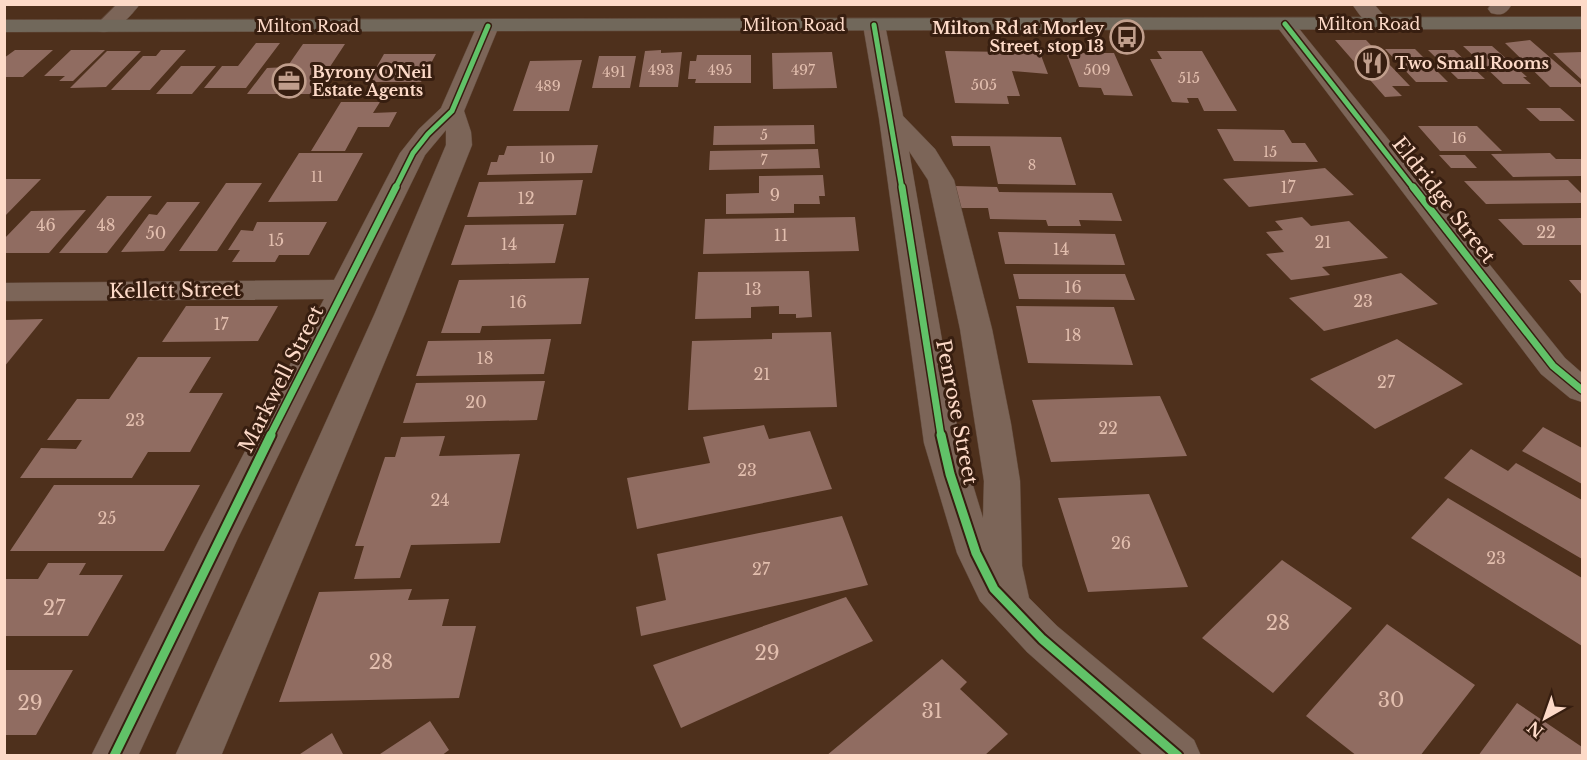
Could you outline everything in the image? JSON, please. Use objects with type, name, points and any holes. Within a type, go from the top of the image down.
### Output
[{"type":"main road","points":[[1384,24],[1443,10],[1500,7],[1582,8]]},
{"type":"main road","name":"Milton Road","points":[[4,26],[1582,23]]},
{"type":"street","points":[[105,27],[130,4]]},
{"type":"street","points":[[1362,4],[1384,24]]},
{"type":"street","name":"Eldridge Street","points":[[1285,24],[1553,366],[1582,390]]},
{"type":"street","name":"Penrose Street","points":[[874,25],[891,118],[942,443],[950,474],[986,576],[1019,617],[1178,756]]},
{"type":"street","name":"Markwell Street","points":[[114,756],[224,529],[413,153],[428,134],[452,111],[488,26]]},
{"type":"street","points":[[198,756],[390,313],[459,145],[459,132],[452,111]]},
{"type":"street","name":"Penrose Street","points":[[891,118],[926,154],[941,180],[976,329],[994,424],[1002,481],[1002,566],[1007,592],[1019,617]]},
{"type":"street","name":"Kellett Street","points":[[4,292],[345,289]]},
{"type":"building","name":"Two Small Rooms","points":[[1335,40],[1366,40],[1410,86],[1392,86],[1402,96],[1385,97]]},
{"type":"building","points":[[1530,40],[1582,87],[1550,87],[1505,43]]},
{"type":"building","points":[[256,43],[280,43],[246,88],[204,88],[222,66],[238,66]]},
{"type":"building","name":"Byrony O'Neil Estate Agents","points":[[303,44],[345,44],[312,94],[247,94],[267,68],[287,67]]},
{"type":"building","points":[[1463,46],[1492,46],[1527,77],[1523,77],[1531,84],[1503,84]]},
{"type":"building","points":[[1385,49],[1415,49],[1448,82],[1416,82]]},
{"type":"building","points":[[15,50],[53,50],[23,77],[4,77],[4,58]]},
{"type":"building","points":[[71,50],[105,50],[73,81],[59,81],[65,76],[44,76]]},
{"type":"building","points":[[161,50],[186,50],[150,90],[111,90],[143,56],[156,56]]},
{"type":"building","points":[[661,50],[661,53],[682,52],[678,87],[639,87],[645,51]]},
{"type":"building","points":[[1010,50],[1039,50],[1048,74],[1012,71],[1020,96],[1007,96],[1009,104],[955,103],[945,51],[1010,52]]},
{"type":"building","points":[[1428,50],[1454,50],[1485,79],[1458,79]]},
{"type":"building","points":[[107,51],[141,51],[106,87],[70,88]]},
{"type":"building","points":[[1157,51],[1202,51],[1237,111],[1204,111],[1198,98],[1187,98],[1189,103],[1172,102],[1150,59],[1162,59]]},
{"type":"building","points":[[832,52],[837,88],[773,89],[772,53]]},
{"type":"building","points":[[1582,52],[1582,80],[1553,53]]},
{"type":"building","points":[[1066,53],[1114,53],[1133,96],[1104,95],[1101,88],[1079,87]]},
{"type":"building","points":[[384,54],[436,54],[421,82],[368,82]]},
{"type":"building","points":[[697,55],[751,55],[751,83],[695,83],[696,79],[688,79],[690,61],[696,61]]},
{"type":"building","points":[[599,56],[636,56],[630,88],[592,88]]},
{"type":"building","points":[[582,60],[569,111],[513,111],[530,61]]},
{"type":"building","points":[[181,66],[216,66],[192,94],[156,94]]},
{"type":"building","points":[[341,102],[380,102],[373,113],[397,112],[389,127],[358,127],[345,151],[311,151]]},
{"type":"building","points":[[1526,108],[1560,108],[1575,121],[1540,121]]},
{"type":"building","points":[[814,125],[815,144],[713,145],[714,126]]},
{"type":"building","points":[[1418,126],[1477,126],[1502,151],[1440,151]]},
{"type":"building","points":[[1217,129],[1284,130],[1292,143],[1305,143],[1318,162],[1234,161]]},
{"type":"building","points":[[951,136],[1061,137],[1076,185],[998,184],[990,146],[953,146]]},
{"type":"building","points":[[598,145],[592,173],[487,175],[491,162],[497,162],[499,155],[504,155],[507,146]]},
{"type":"building","points":[[818,149],[820,168],[709,170],[710,151]]},
{"type":"building","points":[[299,153],[363,153],[337,201],[268,202]]},
{"type":"building","points":[[1550,153],[1556,159],[1582,159],[1582,176],[1513,177],[1491,154]]},
{"type":"building","points":[[1439,155],[1465,155],[1477,168],[1451,168]]},
{"type":"building","points":[[1325,168],[1354,195],[1249,207],[1223,179]]},
{"type":"building","points":[[823,175],[825,196],[819,196],[820,204],[794,204],[794,213],[726,214],[726,194],[759,193],[759,176]]},
{"type":"building","points":[[4,179],[41,179],[4,217]]},
{"type":"building","points":[[583,180],[576,215],[467,217],[479,182]]},
{"type":"building","points":[[1568,180],[1582,194],[1582,203],[1486,204],[1464,181]]},
{"type":"building","points":[[226,183],[262,183],[217,251],[179,251]]},
{"type":"building","points":[[955,186],[997,187],[999,192],[1112,193],[1122,221],[1079,220],[1081,226],[1048,226],[1046,220],[990,219],[988,208],[959,208]]},
{"type":"building","points":[[107,196],[152,196],[107,253],[59,253]]},
{"type":"building","points":[[167,202],[200,202],[164,251],[121,252],[149,214],[157,215]]},
{"type":"building","points":[[86,210],[49,253],[4,253],[4,239],[31,211]]},
{"type":"building","points":[[855,217],[859,251],[703,254],[705,219]]},
{"type":"building","points":[[1302,217],[1311,226],[1349,221],[1388,258],[1322,267],[1330,275],[1291,280],[1266,254],[1284,252],[1266,232],[1283,230],[1275,221]]},
{"type":"building","points":[[1582,218],[1582,245],[1523,245],[1498,219]]},
{"type":"building","points":[[257,222],[327,222],[309,255],[279,255],[275,262],[232,262],[240,250],[228,250],[241,230],[253,231]]},
{"type":"building","points":[[564,224],[555,263],[451,265],[465,225]]},
{"type":"building","points":[[998,232],[1115,234],[1125,265],[1005,264]]},
{"type":"building","points":[[809,271],[812,317],[796,318],[796,314],[779,314],[779,306],[751,307],[751,318],[695,319],[698,272]]},
{"type":"building","points":[[1401,273],[1438,304],[1324,331],[1289,298]]},
{"type":"building","points":[[1013,274],[1125,274],[1135,300],[1019,299]]},
{"type":"building","points":[[589,278],[581,324],[482,326],[480,333],[441,333],[459,280]]},
{"type":"building","points":[[1569,280],[1582,280],[1582,295]]},
{"type":"building","points":[[186,306],[278,306],[258,341],[162,342]]},
{"type":"building","points":[[1016,306],[1114,307],[1133,365],[1028,363]]},
{"type":"building","points":[[43,319],[4,367],[4,320]]},
{"type":"building","points":[[831,332],[837,407],[688,410],[692,341],[772,339],[772,333]]},
{"type":"building","points":[[551,339],[544,374],[416,376],[428,341]]},
{"type":"building","points":[[1397,339],[1463,384],[1375,429],[1310,379]]},
{"type":"building","points":[[138,357],[211,357],[189,393],[223,393],[190,452],[148,452],[132,478],[20,478],[41,448],[76,449],[82,440],[47,440],[77,399],[109,399]]},
{"type":"building","points":[[545,381],[537,420],[403,423],[416,383]]},
{"type":"building","points":[[1160,396],[1187,456],[1051,462],[1032,400]]},
{"type":"building","points":[[764,425],[769,439],[810,431],[832,489],[637,529],[627,478],[710,463],[703,437]]},
{"type":"building","points":[[1543,427],[1582,448],[1582,484],[1522,451]]},
{"type":"building","points":[[445,436],[439,456],[520,454],[500,543],[411,545],[400,578],[354,579],[364,546],[355,546],[385,457],[395,457],[401,437]]},
{"type":"building","points":[[1471,449],[1508,471],[1516,463],[1582,500],[1582,559],[1444,478]]},
{"type":"building","points":[[54,485],[200,485],[164,551],[10,551]]},
{"type":"building","points":[[1149,494],[1188,587],[1088,592],[1058,498]]},
{"type":"building","points":[[1448,498],[1582,578],[1582,646],[1411,538]]},
{"type":"building","points":[[842,516],[868,585],[641,636],[636,607],[666,600],[657,554]]},
{"type":"building","points":[[1282,560],[1352,608],[1273,693],[1202,638]]},
{"type":"building","points":[[48,563],[86,563],[79,575],[123,575],[88,636],[4,636],[4,579],[38,579]]},
{"type":"building","points":[[412,589],[408,600],[449,599],[442,626],[476,626],[459,698],[279,702],[319,592]]},
{"type":"building","points":[[846,597],[873,641],[681,728],[653,665]]},
{"type":"building","points":[[1387,624],[1475,685],[1420,756],[1357,756],[1306,716]]},
{"type":"building","points":[[942,659],[967,682],[960,689],[1008,734],[984,756],[826,756]]},
{"type":"building","points":[[4,670],[73,670],[36,735],[4,735]]},
{"type":"building","points":[[1517,703],[1582,747],[1582,756],[1478,756]]},
{"type":"building","points":[[430,721],[449,750],[441,756],[377,756]]},
{"type":"building","points":[[332,733],[344,756],[297,756]]},
{"type":"cycle path","points":[[1285,24],[1553,366],[1582,390]]},
{"type":"cycle path","points":[[874,25],[891,118],[942,443],[976,553],[994,589],[1042,639],[1178,756]]},
{"type":"cycle path","points":[[114,756],[218,540],[413,153],[428,134],[452,111],[488,26]]},
{"type":"place","name":"Milton Rd at Morley Street, stop 13","points":[[1127,37]]},
{"type":"place","name":"Two Small Rooms","points":[[1372,63]]},
{"type":"place","name":"Byrony O'Neil Estate Agents","points":[[289,81]]}]
